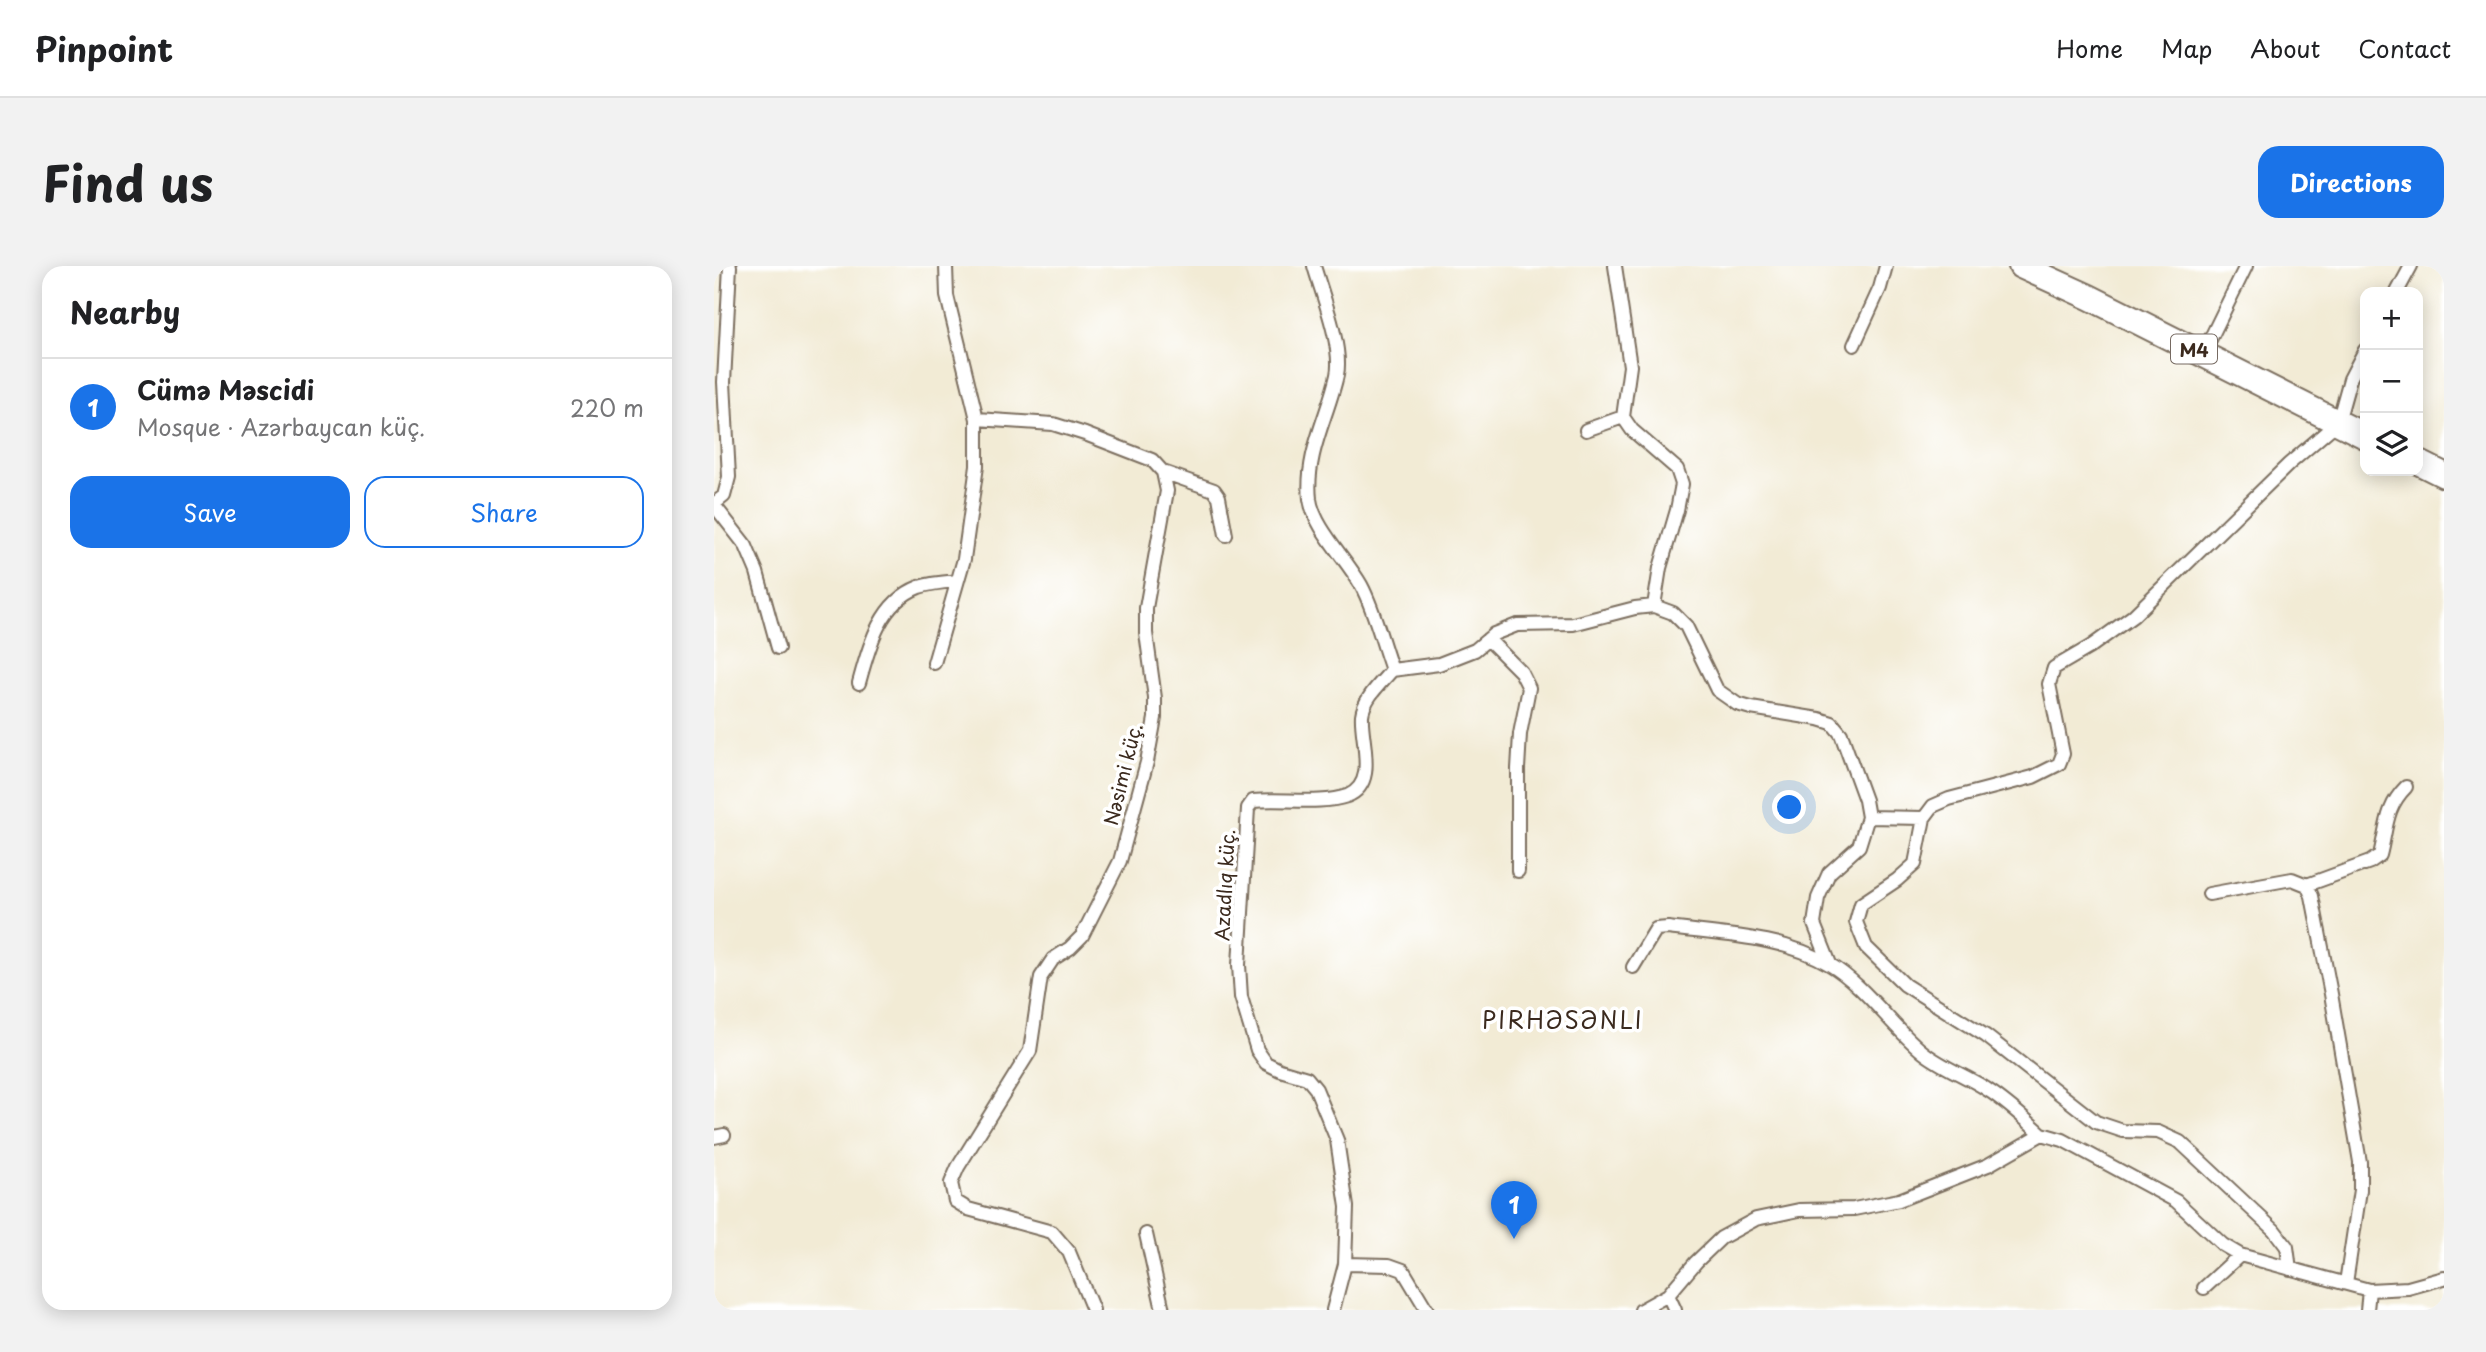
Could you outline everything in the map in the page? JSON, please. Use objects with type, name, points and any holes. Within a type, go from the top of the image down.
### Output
[{"type":"highway","name":"M4","points":[[2021,266],[2360,433]]},
{"type":"highway","points":[[2423,464],[2444,475]]},
{"type":"street","points":[[730,266],[724,382],[729,477],[724,496],[714,504],[749,555],[757,572],[778,648]]},
{"type":"street","points":[[934,663],[964,559],[977,466],[977,419],[947,296],[946,266]]},
{"type":"street","points":[[1314,266],[1338,353],[1337,373],[1316,436],[1309,484],[1311,502],[1317,521],[1346,559],[1363,588],[1392,670],[1439,664],[1475,650],[1494,634],[1517,625],[1573,625],[1634,608],[1654,606],[1673,613],[1686,626],[1717,690],[1737,704],[1832,723],[1841,734],[1865,800],[1868,817],[1859,846],[1829,873],[1818,898],[1814,924],[1830,964]]},
{"type":"street","points":[[1615,266],[1630,366],[1623,417],[1632,430],[1677,468],[1682,484],[1660,568],[1654,606]]},
{"type":"street","points":[[1854,345],[1880,289],[1886,266]]},
{"type":"street","points":[[2203,354],[2246,266]]},
{"type":"street","points":[[2400,287],[2411,266]]},
{"type":"street","points":[[2290,1269],[2287,1247],[2274,1230],[2180,1142],[2158,1132],[2123,1131],[2096,1122],[1986,1036],[1905,985],[1866,947],[1857,922],[1861,904],[1897,880],[1915,864],[1924,818],[1933,806],[1949,799],[2033,777],[2059,764],[2063,754],[2049,684],[2054,668],[2090,647],[2133,616],[2289,464],[2338,422],[2350,379],[2360,360]]},
{"type":"street","points":[[1586,430],[1623,417]]},
{"type":"street","points":[[977,419],[1053,424],[1152,460],[1163,472],[1214,490],[1219,497],[1226,535]]},
{"type":"street","name":"Nəsimi küç.","points":[[1093,1310],[1069,1252],[1052,1232],[968,1209],[955,1201],[951,1183],[958,1167],[1030,1051],[1041,977],[1053,959],[1082,936],[1120,861],[1147,762],[1155,718],[1146,608],[1167,491],[1163,472]]},
{"type":"street","points":[[859,682],[872,639],[901,595],[921,586],[957,581]]},
{"type":"street","points":[[1488,639],[1521,672],[1529,688],[1520,734],[1518,871]]},
{"type":"street","name":"Azadlıq küç.","points":[[1333,1310],[1345,1264],[1347,1207],[1337,1140],[1316,1089],[1307,1078],[1266,1063],[1257,1050],[1241,997],[1239,965],[1248,808],[1254,801],[1324,799],[1348,795],[1359,786],[1364,775],[1366,756],[1362,716],[1366,703],[1392,670]]},
{"type":"street","points":[[2306,885],[2370,862],[2380,855],[2389,810],[2406,787]]},
{"type":"street","points":[[1868,817],[1924,818]]},
{"type":"street","points":[[2209,894],[2292,879],[2306,885],[2312,896],[2360,1162],[2360,1190],[2346,1283]]},
{"type":"street","points":[[1633,967],[1657,929],[1668,928],[1796,948],[1830,964],[1857,986],[1902,1034],[1925,1054],[1989,1090],[2042,1134],[2063,1140],[2176,1201],[2223,1245],[2240,1255],[2370,1290],[2408,1288],[2444,1278]]},
{"type":"street","points":[[1641,1310],[1668,1295],[1721,1238],[1756,1219],[1799,1210],[1854,1209],[1899,1200],[1988,1165],[2042,1134]]},
{"type":"street","points":[[1146,1234],[1163,1310]]},
{"type":"street","points":[[2204,1288],[2240,1255]]},
{"type":"street","points":[[1345,1264],[1389,1265],[1403,1270],[1427,1310]]},
{"type":"street","points":[[2367,1310],[2370,1290]]},
{"type":"street","points":[[1668,1295],[1675,1310]]},
{"type":"place","name":"Cümə Məscidi","points":[[1514,1239]]},
{"type":"district","name":"PIRHƏSƏNLI","points":[[1563,1019]]}]
